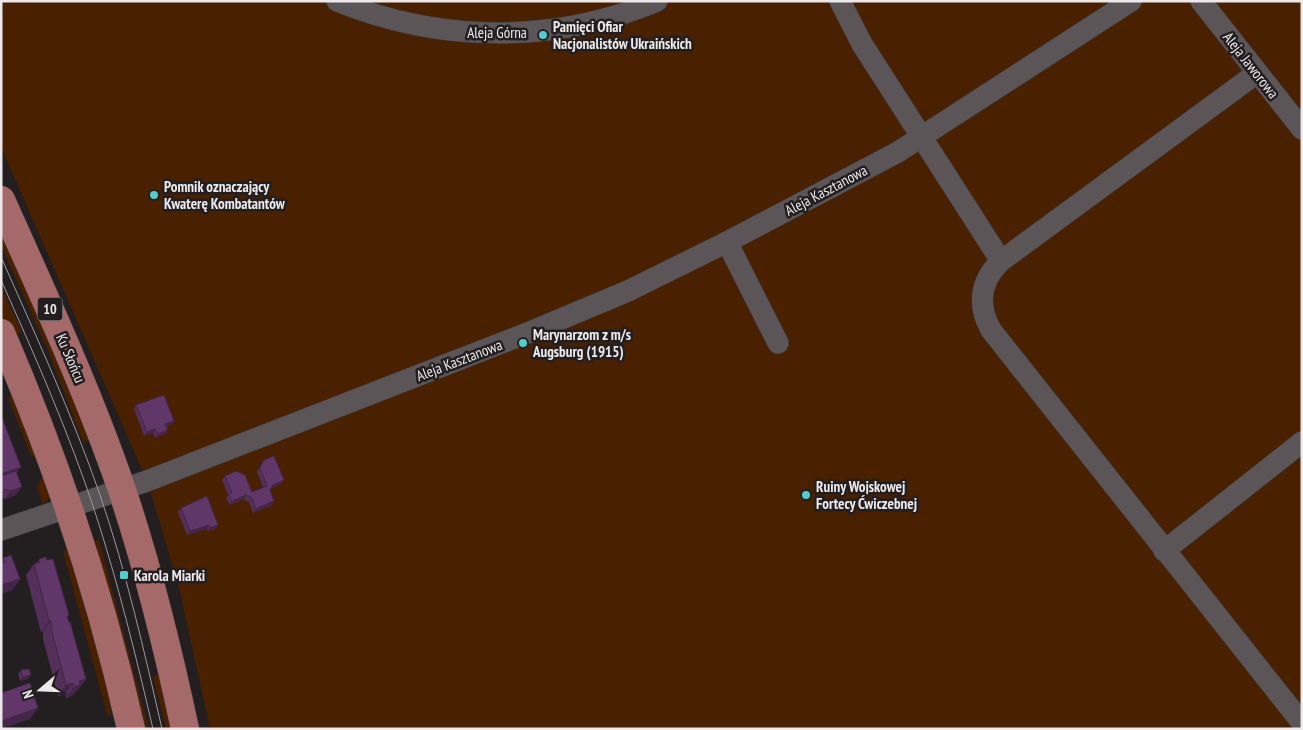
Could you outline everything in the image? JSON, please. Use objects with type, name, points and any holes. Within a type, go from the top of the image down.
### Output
[{"type":"main road","name":"Ku Słońcu","points":[[1,200],[64,340],[134,486],[161,627],[185,729]]},
{"type":"main road","points":[[1,333],[71,508],[125,727]]},
{"type":"street","name":"Aleja Górna","points":[[337,1],[408,24],[434,29],[485,33],[536,32],[575,27],[623,14],[657,1]]},
{"type":"street","points":[[840,1],[862,44],[1001,261]]},
{"type":"street","name":"Aleja Kasztanowa","points":[[134,486],[606,302],[728,242],[898,152],[1130,1]]},
{"type":"street","name":"Aleja Jaworowa","points":[[1201,1],[1302,129]]},
{"type":"street","points":[[1257,73],[1001,261],[990,273],[982,289],[982,305],[985,319],[1164,551],[1302,723]]},
{"type":"street","points":[[728,242],[778,343]]},
{"type":"street","points":[[1164,551],[1302,442]]},
{"type":"street","points":[[1,530],[134,486]]},
{"type":"shaded area","points":[[1,1],[1302,1],[1302,729],[210,729],[178,583],[147,481],[1,147]]},
{"type":"shaded area","points":[[1,223],[93,438],[83,442],[49,353],[1,245]]},
{"type":"shaded area","points":[[1,286],[22,332],[11,337],[1,314]]},
{"type":"shaded area","points":[[17,393],[39,459],[30,454],[8,397]]},
{"type":"shaded area","points":[[43,474],[52,495],[43,505],[37,488]]},
{"type":"shaded area","points":[[99,540],[149,729],[139,729],[90,543]]},
{"type":"shaded area","points":[[73,547],[114,706],[108,718],[64,555],[65,549]]},
{"type":"shaded area","points":[[163,674],[176,729],[166,729],[153,676]]},
{"type":"building","points":[[164,395],[174,421],[165,424],[168,430],[158,434],[155,429],[147,432],[136,405]]},
{"type":"building","points":[[1,415],[21,467],[1,474]]},
{"type":"building","points":[[274,456],[284,480],[273,485],[270,490],[274,501],[256,509],[252,498],[246,495],[232,501],[229,494],[232,493],[225,476],[236,471],[245,475],[252,492],[267,486],[260,468],[264,460]]},
{"type":"building","points":[[16,471],[22,487],[10,491],[5,489],[1,494],[1,476]]},
{"type":"building","points":[[207,496],[218,525],[210,528],[209,525],[190,531],[181,508]]},
{"type":"building","points":[[11,555],[20,579],[1,585],[1,563],[5,562],[3,558]]},
{"type":"building","points":[[46,557],[47,560],[53,559],[69,615],[67,616],[86,679],[79,681],[80,685],[74,687],[73,683],[66,685],[51,628],[51,621],[49,621],[34,564],[40,562],[39,559]]},
{"type":"building","points":[[29,669],[31,675],[22,677],[21,670]]},
{"type":"building","points":[[30,683],[38,708],[1,721],[1,693]]},
{"type":"tram line","points":[[1,257],[66,405],[100,495],[126,582],[162,729]]},
{"type":"tram line","points":[[1,280],[39,366],[85,482],[126,620],[153,729]]},
{"type":"place","name":"Pamięci Ofiar Nacjonalistów Ukraińskich","points":[[543,35]]},
{"type":"place","name":"Pomnik oznaczający Kwaterę Kombatantów","points":[[154,195]]},
{"type":"place","name":"Marynarzom z m/s Augsburg (1915)","points":[[523,343]]},
{"type":"place","name":"Ruiny Wojskowej Fortecy Ćwiczebnej","points":[[806,495]]},
{"type":"place","name":"Karola Miarki","points":[[124,575]]}]
